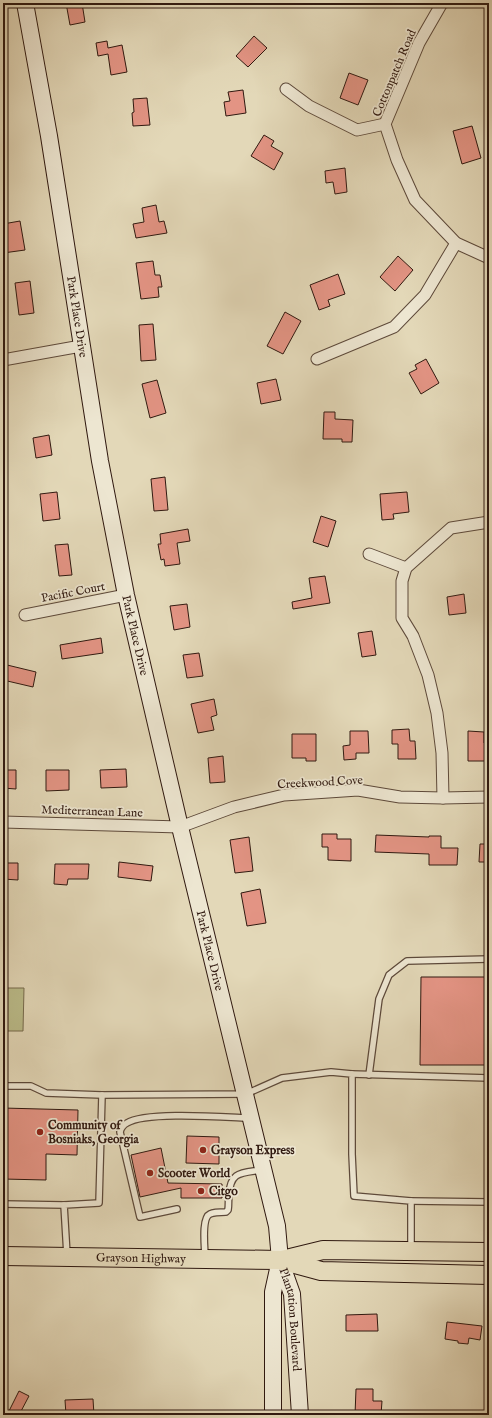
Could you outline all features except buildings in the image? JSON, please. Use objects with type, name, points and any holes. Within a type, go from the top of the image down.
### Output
[{"type":"main road","name":"Grayson Highway","points":[[3,1256],[280,1260],[323,1250],[489,1252]]},
{"type":"main road","name":"Grayson Highway","points":[[280,1260],[321,1271],[489,1275]]},
{"type":"street","name":"Park Place Drive","points":[[24,3],[49,136],[100,461],[126,595],[180,827],[264,1169],[277,1226],[280,1260]]},
{"type":"street","name":"Cottonpatch Road","points":[[442,3],[419,43],[385,124],[415,200],[456,243],[489,258]]},
{"type":"street","points":[[286,89],[309,106],[357,130],[385,124]]},
{"type":"street","points":[[317,359],[394,327],[425,295],[456,243]]},
{"type":"street","points":[[3,360],[81,346]]},
{"type":"street","points":[[443,798],[442,753],[437,713],[428,675],[413,636],[402,618],[402,581],[406,568],[450,528],[489,522]]},
{"type":"street","points":[[369,554],[406,568]]},
{"type":"street","name":"Pacific Court","points":[[25,615],[126,595]]},
{"type":"street","name":"Creekwood Cove","points":[[180,827],[234,807],[284,794],[358,790],[400,797],[489,797]]},
{"type":"street","name":"Mediterranean Lane","points":[[3,822],[180,827]]},
{"type":"street","name":"Plantation Boulevard","points":[[272,1415],[273,1292],[280,1260]]},
{"type":"street","name":"Plantation Boulevard","points":[[280,1260],[292,1294],[300,1415]]},
{"type":"lane","points":[[370,1075],[379,999],[389,975],[407,961],[489,959]]},
{"type":"lane","points":[[3,1086],[31,1086],[46,1093],[102,1095],[246,1094],[282,1078],[331,1072],[370,1075],[489,1078]]},
{"type":"lane","points":[[352,1074],[352,1154],[354,1196],[411,1201],[489,1202]]},
{"type":"lane","points":[[3,1204],[64,1205],[99,1203],[102,1095]]},
{"type":"lane","points":[[177,1209],[140,1217],[120,1132],[122,1127],[127,1122],[136,1119],[161,1116],[252,1118]]},
{"type":"lane","points":[[205,1259],[204,1222],[206,1216],[210,1213],[226,1212],[228,1210],[229,1186],[237,1174],[264,1169]]},
{"type":"lane","points":[[411,1201],[411,1252]]},
{"type":"lane","points":[[64,1205],[67,1257]]},
{"type":"green space","points":[[3,988],[24,988],[23,1031],[3,1031]]},
{"type":"place","name":"Community of Bosniaks, Georgia","points":[[40,1132]]},
{"type":"place","name":"Grayson Express","points":[[203,1150]]},
{"type":"place","name":"Scooter World","points":[[150,1173]]},
{"type":"place","name":"Citgo","points":[[201,1191]]}]
